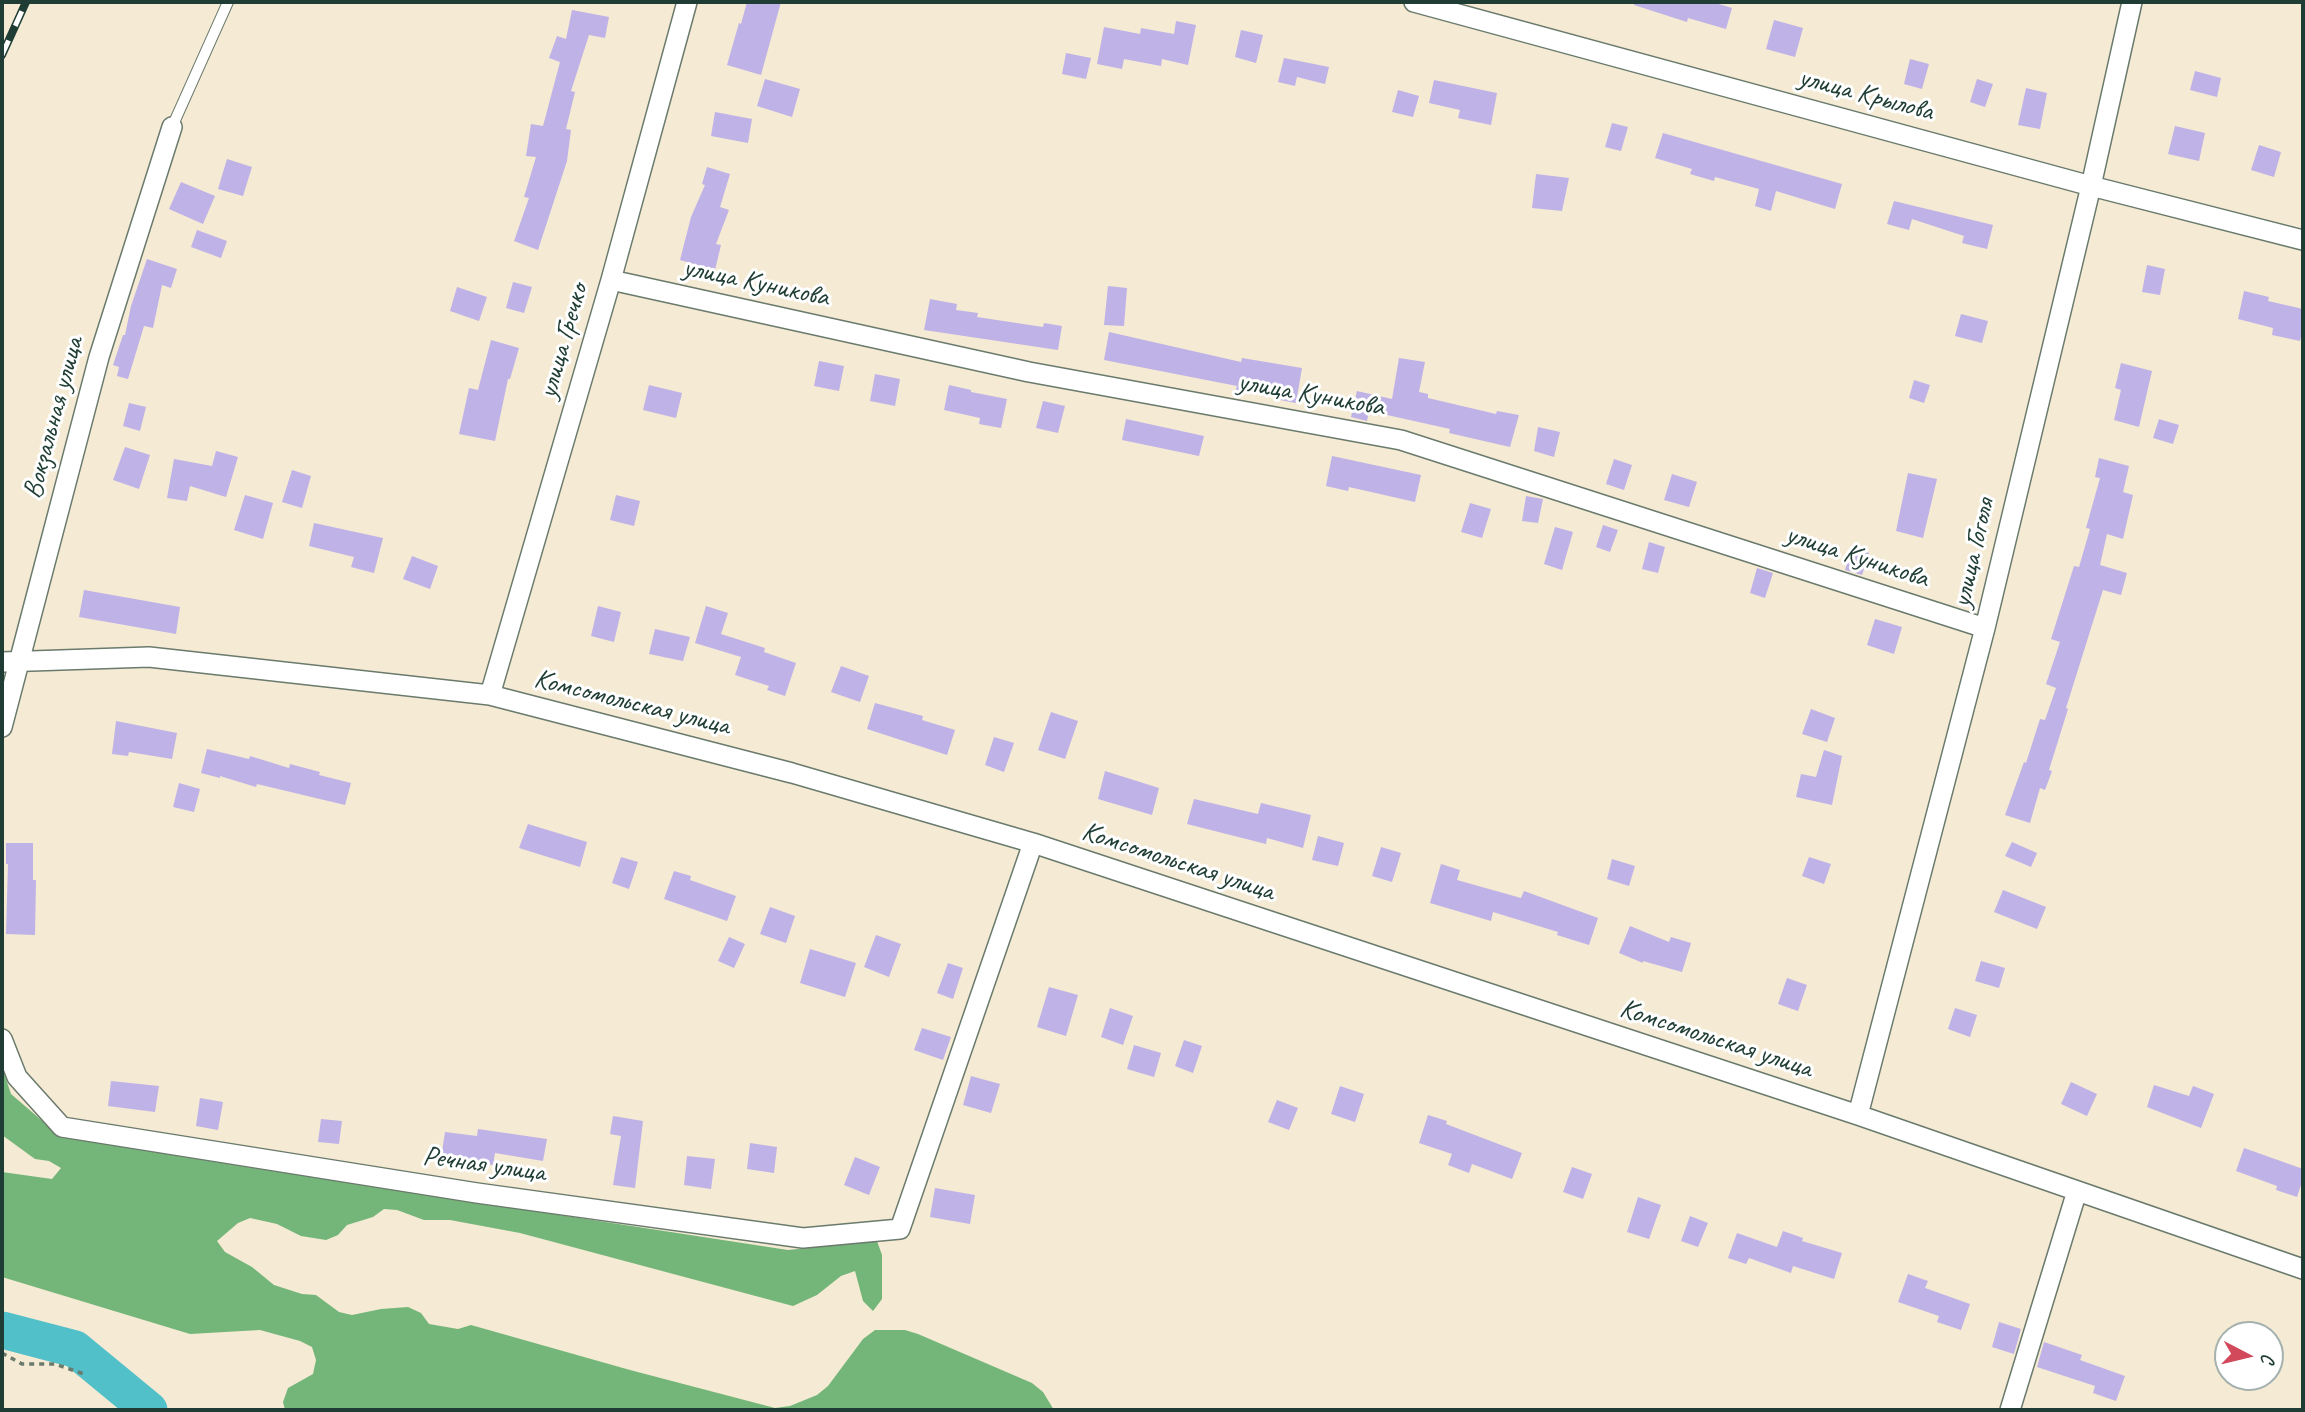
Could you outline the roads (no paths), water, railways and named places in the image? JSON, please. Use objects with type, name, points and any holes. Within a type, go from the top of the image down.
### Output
[{"type":"street","name":"улица Гречко","points":[[490,695],[611,280],[687,2]]},
{"type":"street","name":"улица Крылова","points":[[1414,2],[2091,186],[2303,240]]},
{"type":"street","name":"улица Гоголя","points":[[1858,1115],[1985,628],[2091,186],[2132,2]]},
{"type":"street","name":"Вокзальная улица","points":[[2,727],[9,662],[99,357],[172,127]]},
{"type":"street","name":"улица Куникова","points":[[611,280],[1029,372],[1401,440],[1985,628]]},
{"type":"street","name":"Комсомольская улица","points":[[9,662],[149,657],[490,695],[792,773],[1033,844],[1858,1115],[2303,1269]]},
{"type":"street","name":"Речная улица","points":[[2,1039],[17,1077],[62,1127],[477,1193],[803,1238],[900,1229],[1033,844]]},
{"type":"street","points":[[2010,1410],[2077,1191]]},
{"type":"lane","points":[[172,127],[228,2]]},
{"type":"waterway","points":[[2,1330],[75,1349],[149,1410]]},
{"type":"railway","points":[[2,55],[26,2]]}]
